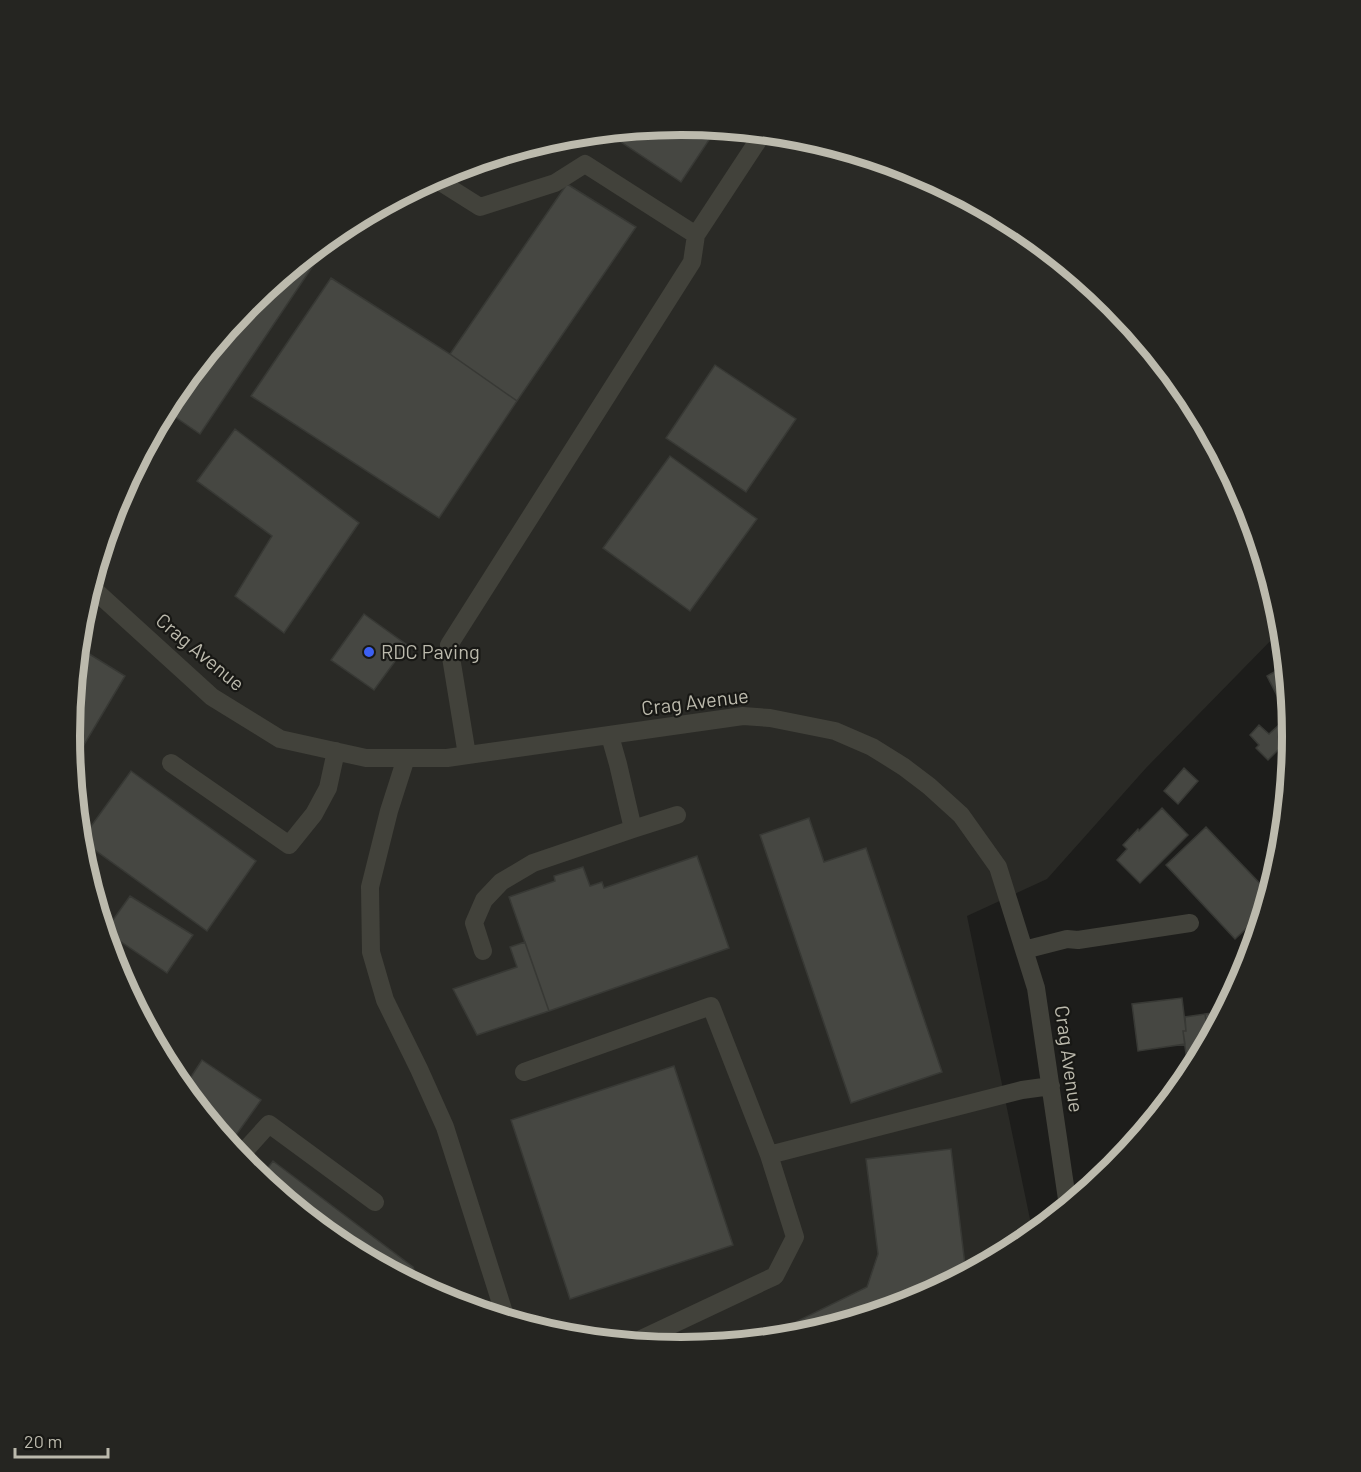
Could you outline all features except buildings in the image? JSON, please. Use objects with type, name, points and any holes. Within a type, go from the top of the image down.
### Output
[{"type":"street","points":[[467,755],[449,645],[692,261],[696,235],[758,140]]},
{"type":"street","points":[[444,184],[480,207],[555,183],[585,164],[696,235]]},
{"type":"street","name":"Crag Avenue","points":[[97,592],[212,697],[280,739],[366,758],[447,758],[743,716],[770,718],[835,730],[872,747],[929,786],[961,815],[998,867],[1036,988],[1067,1196]]},
{"type":"street","points":[[610,736],[633,829]]},
{"type":"street","points":[[171,763],[289,845],[314,814],[328,788],[336,751]]},
{"type":"street","points":[[406,758],[389,811],[370,887],[370,952],[384,1000],[445,1127],[503,1310]]},
{"type":"street","points":[[483,951],[474,923],[484,900],[501,882],[533,863],[677,815]]},
{"type":"street","points":[[1024,950],[1067,939],[1078,940],[1190,923]]},
{"type":"street","points":[[524,1072],[711,1006],[769,1155],[795,1237],[775,1276],[647,1336]]},
{"type":"street","points":[[769,1155],[1022,1090],[1051,1086]]},
{"type":"street","points":[[246,1150],[269,1124],[375,1202]]},
{"type":"shaded area","points":[[641,136],[720,136],[759,140],[836,155],[874,167],[946,197],[981,216],[1014,236],[1077,284],[1132,340],[1180,402],[1220,470],[1236,506],[1261,580],[1273,638],[1146,768],[1047,879],[967,916],[1031,1224],[981,1256],[910,1291],[836,1317],[759,1332],[680,1337],[602,1332],[525,1317],[451,1291],[380,1256],[347,1236],[284,1188],[229,1132],[204,1102],[181,1070],[141,1002],[111,929],[100,892],[91,853],[81,775],[81,697],[85,658],[91,619],[111,543],[141,470],[160,435],[204,370],[229,340],[284,284],[315,259],[347,236],[415,197],[487,167],[525,155],[602,140]]},
{"type":"place","name":"RDC Paving","points":[[369,652]]}]
